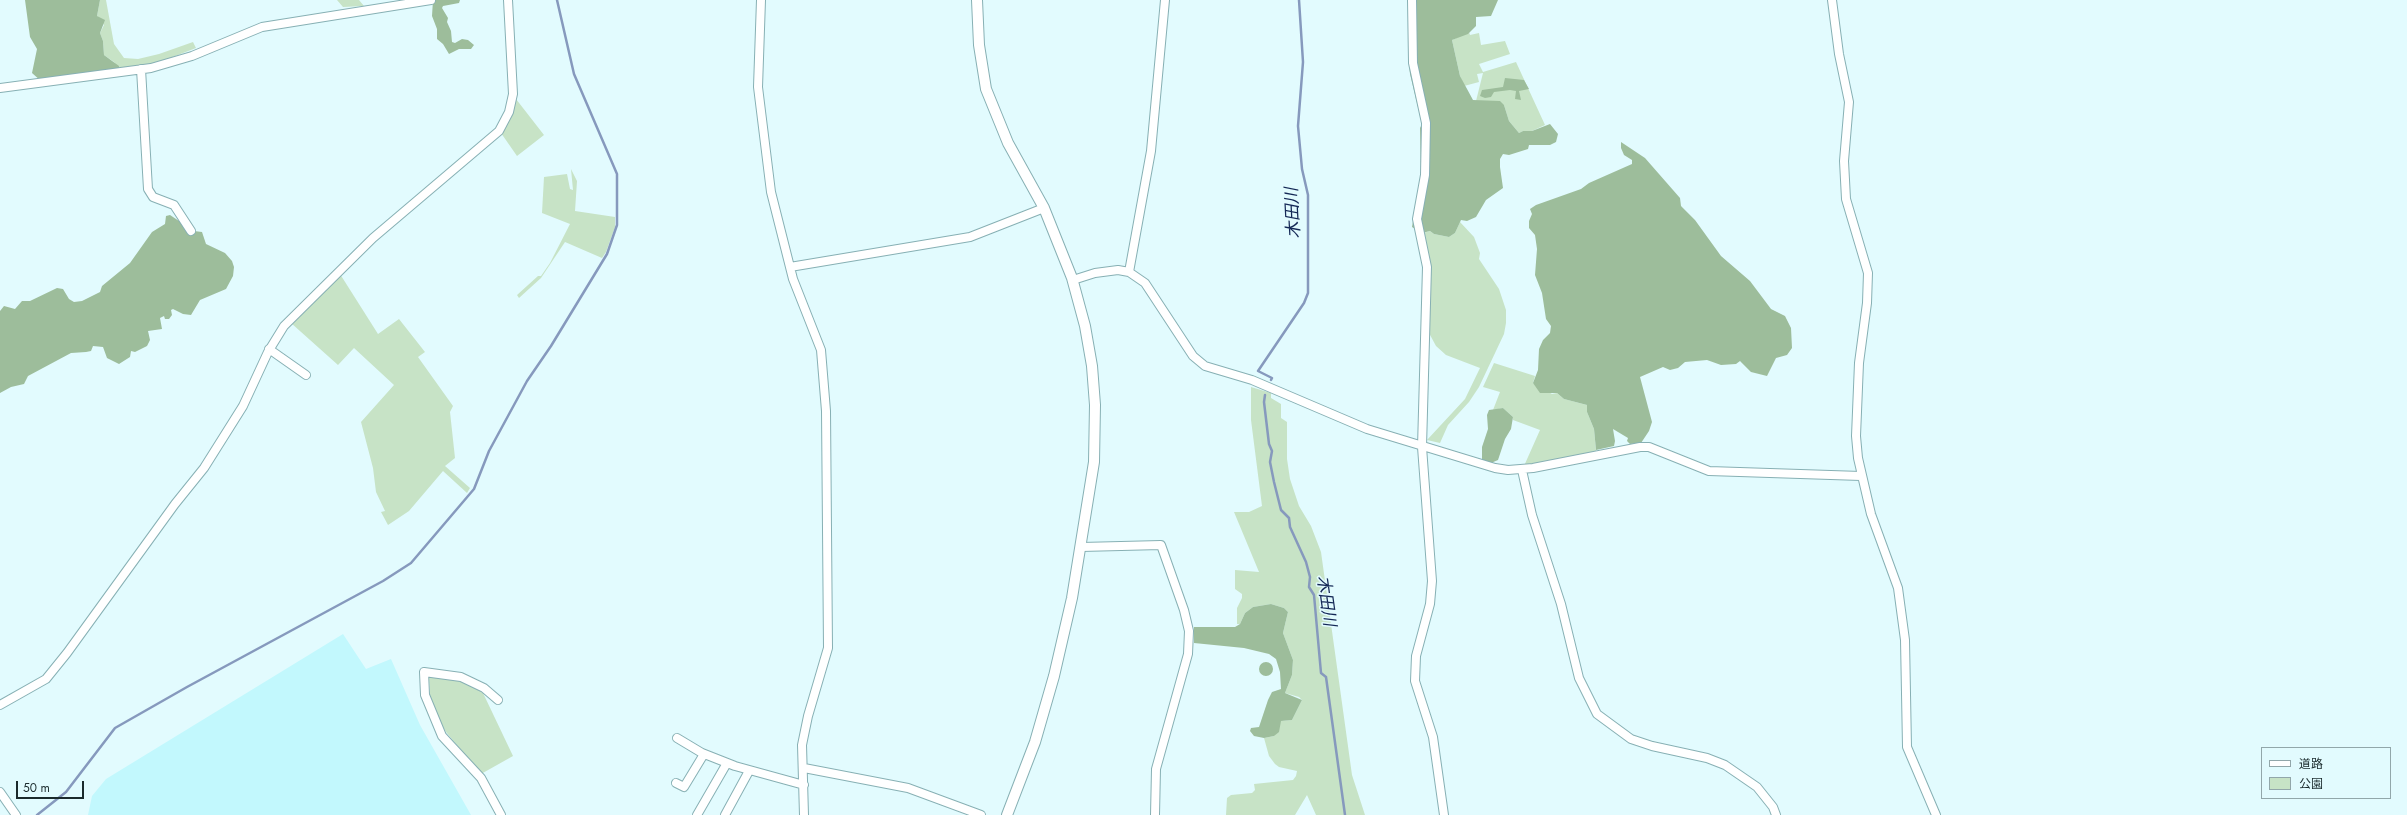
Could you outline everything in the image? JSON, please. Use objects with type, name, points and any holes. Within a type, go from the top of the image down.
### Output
[{"type":"street","points":[[0,88],[141,69],[190,56],[262,27],[431,0]]},
{"type":"street","points":[[0,705],[46,679],[67,653],[206,465],[243,406],[278,333],[298,311],[373,238],[499,131],[509,112],[513,94],[508,0]]},
{"type":"street","points":[[761,0],[758,87],[771,192],[790,267],[821,350],[826,412],[828,648],[808,716],[802,745],[804,768],[804,815]]},
{"type":"street","points":[[977,0],[982,69],[986,89],[1008,143],[1044,208],[1073,280],[1092,366],[1095,405],[1094,462],[1081,547],[1054,676],[1035,742],[1009,815]]},
{"type":"street","points":[[1129,272],[1151,151],[1165,0]]},
{"type":"street","points":[[1412,0],[1413,63],[1426,123],[1425,175],[1417,219],[1427,267],[1422,447],[1432,581],[1430,604],[1416,656],[1416,681],[1433,737],[1444,815]]},
{"type":"street","points":[[1832,0],[1839,54],[1849,102],[1844,161],[1846,199],[1868,273],[1859,363],[1856,436],[1861,476],[1871,514],[1898,588],[1905,640],[1907,747],[1936,815]]},
{"type":"street","points":[[141,69],[148,189],[150,194],[158,200],[174,204],[191,231]]},
{"type":"street","points":[[790,267],[970,237],[1044,208]]},
{"type":"street","points":[[1073,280],[1095,273],[1118,270],[1129,272],[1145,283],[1193,356],[1205,366],[1252,380],[1366,429],[1495,468],[1522,470],[1640,446],[1649,447],[1709,471],[1861,476]]},
{"type":"street","points":[[269,350],[306,375]]},
{"type":"street","points":[[1522,470],[1532,515],[1561,604],[1579,678],[1597,714],[1612,727],[1632,739],[1652,746],[1706,758],[1725,765],[1757,787],[1772,806],[1776,815]]},
{"type":"street","points":[[1081,547],[1161,545],[1184,610],[1189,631],[1188,654],[1156,769],[1155,815]]},
{"type":"street","points":[[498,700],[484,688],[461,677],[424,672],[425,695],[442,736],[481,778],[501,815]]},
{"type":"street","points":[[677,738],[704,754],[727,763],[749,771],[804,785]]},
{"type":"street","points":[[676,783],[684,787],[704,754]]},
{"type":"street","points":[[697,815],[727,763]]},
{"type":"street","points":[[804,768],[908,788],[981,815]]},
{"type":"street","points":[[725,815],[749,771]]},
{"type":"street","points":[[0,792],[16,815]]},
{"type":"shaded area","points":[[343,634],[366,669],[391,659],[420,725],[471,815],[88,815],[92,796],[106,779]]},
{"type":"green space","points":[[25,0],[100,0],[97,16],[105,20],[100,33],[103,41],[104,55],[119,66],[119,69],[41,81],[32,73],[37,49],[30,37]]},
{"type":"green space","points":[[100,0],[106,0],[114,44],[124,58],[138,59],[159,54],[193,42],[196,48],[157,63],[119,69],[114,62],[104,55],[103,41],[100,33],[104,25],[97,16]]},
{"type":"green space","points":[[337,0],[359,0],[364,6],[343,7]]},
{"type":"green space","points":[[433,0],[460,0],[459,3],[443,6],[442,8],[448,18],[447,22],[451,31],[452,42],[455,43],[462,39],[468,40],[474,45],[471,49],[459,49],[449,54],[443,44],[437,39],[437,29],[432,16]]},
{"type":"green space","points":[[1409,0],[1498,0],[1491,16],[1476,17],[1476,26],[1468,34],[1452,40],[1460,76],[1473,100],[1500,101],[1504,105],[1509,121],[1519,133],[1523,131],[1532,131],[1550,124],[1558,134],[1556,142],[1550,145],[1529,145],[1528,149],[1509,155],[1503,154],[1500,159],[1500,167],[1503,188],[1486,200],[1476,217],[1467,221],[1461,220],[1455,233],[1449,237],[1434,234],[1430,231],[1422,233],[1412,227],[1421,172],[1420,128],[1422,124],[1410,74],[1408,52]]},
{"type":"green space","points":[[1469,32],[1470,35],[1479,33],[1481,45],[1505,41],[1510,54],[1479,64],[1483,72],[1516,62],[1545,125],[1532,131],[1523,131],[1519,133],[1509,121],[1504,105],[1476,101],[1483,73],[1477,74],[1479,82],[1464,86],[1460,76],[1452,40]]},
{"type":"green space","points":[[1505,78],[1524,80],[1529,89],[1519,91],[1521,100],[1515,99],[1516,91],[1510,90],[1494,92],[1491,97],[1485,98],[1480,96],[1482,90],[1503,87]]},
{"type":"green space","points":[[516,99],[544,135],[517,156],[501,133]]},
{"type":"green space","points":[[1621,142],[1645,158],[1680,198],[1681,206],[1695,220],[1721,256],[1750,281],[1771,309],[1785,316],[1791,328],[1792,348],[1787,355],[1776,358],[1767,376],[1751,372],[1740,361],[1736,364],[1721,365],[1707,360],[1685,362],[1678,368],[1670,370],[1663,367],[1640,377],[1652,422],[1649,431],[1641,443],[1630,444],[1627,441],[1628,438],[1613,429],[1615,441],[1614,446],[1596,450],[1594,429],[1587,412],[1587,405],[1564,399],[1557,393],[1540,393],[1533,383],[1538,370],[1539,349],[1543,340],[1550,333],[1551,326],[1546,319],[1542,293],[1535,275],[1537,249],[1535,235],[1529,228],[1529,221],[1532,214],[1530,209],[1536,205],[1581,189],[1589,183],[1632,164],[1632,160],[1624,155],[1621,148]]},
{"type":"green space","points":[[571,169],[577,181],[575,211],[615,217],[615,227],[606,252],[602,258],[565,242],[541,278],[519,298],[517,295],[538,276],[541,276],[550,263],[570,224],[542,213],[544,177],[567,174],[570,189],[573,190]]},
{"type":"green space","points":[[170,215],[194,231],[202,232],[206,244],[225,253],[232,261],[234,267],[233,276],[226,289],[200,300],[191,315],[183,314],[173,309],[171,310],[172,315],[169,319],[165,319],[164,316],[160,318],[162,329],[148,331],[150,340],[147,346],[135,352],[131,351],[130,357],[119,364],[107,358],[103,347],[93,346],[91,351],[71,353],[28,376],[24,384],[11,387],[0,393],[0,311],[4,306],[15,309],[22,301],[30,301],[57,288],[63,289],[69,299],[74,302],[82,301],[100,292],[102,286],[130,263],[152,232],[165,224],[166,216]]},
{"type":"green space","points":[[1460,222],[1474,237],[1480,253],[1479,259],[1499,289],[1506,310],[1506,323],[1504,334],[1479,387],[1469,402],[1448,425],[1440,443],[1427,440],[1465,399],[1480,368],[1446,355],[1436,346],[1429,333],[1430,259],[1423,233],[1430,231],[1434,234],[1449,237],[1455,233]]},
{"type":"green space","points":[[340,274],[378,334],[399,319],[425,352],[418,357],[453,406],[450,412],[455,458],[445,466],[470,488],[467,493],[443,471],[409,511],[388,525],[381,512],[385,511],[376,492],[373,468],[361,422],[394,385],[354,348],[338,365],[291,323]]},
{"type":"green space","points":[[1494,363],[1535,376],[1533,383],[1552,394],[1557,393],[1564,399],[1587,405],[1587,412],[1594,429],[1596,451],[1524,466],[1540,430],[1513,420],[1513,417],[1503,408],[1493,410],[1500,392],[1483,387]]},
{"type":"green space","points":[[1251,387],[1271,393],[1271,398],[1281,404],[1281,418],[1287,422],[1287,459],[1290,479],[1299,506],[1311,526],[1321,552],[1352,775],[1365,815],[1316,815],[1307,795],[1295,815],[1226,815],[1227,798],[1231,795],[1252,793],[1255,790],[1254,784],[1293,780],[1296,776],[1297,771],[1279,767],[1275,764],[1269,756],[1264,738],[1274,736],[1280,721],[1292,720],[1302,700],[1299,697],[1285,693],[1292,675],[1293,660],[1283,633],[1288,612],[1284,608],[1271,604],[1253,607],[1245,613],[1240,624],[1237,624],[1237,608],[1242,598],[1242,594],[1235,589],[1235,570],[1259,572],[1234,512],[1249,512],[1262,506],[1251,420]]},
{"type":"green space","points":[[1503,408],[1513,417],[1511,429],[1505,439],[1498,460],[1491,463],[1482,461],[1482,447],[1488,429],[1487,415],[1489,410]]},
{"type":"green space","points":[[1271,604],[1284,608],[1288,612],[1283,633],[1293,660],[1292,675],[1285,693],[1302,700],[1292,720],[1281,721],[1279,732],[1274,736],[1264,738],[1254,736],[1250,731],[1251,728],[1259,727],[1272,692],[1281,689],[1280,672],[1276,659],[1269,654],[1244,648],[1194,643],[1194,627],[1235,627],[1240,624],[1245,613],[1253,607]]},
{"type":"green space","points":[[1266,662],[1271,664],[1273,669],[1271,674],[1266,676],[1261,674],[1259,669],[1261,664]]},
{"type":"green space","points":[[429,676],[461,680],[483,693],[513,756],[481,774],[446,732],[435,712],[430,697]]},
{"type":"waterway","points":[[37,815],[66,792],[115,728],[187,687],[383,581],[411,563],[474,489],[489,451],[527,381],[551,346],[607,254],[617,225],[617,174],[574,74],[557,0]]},
{"type":"waterway","name":"木田川","points":[[1271,380],[1272,378],[1258,371],[1304,303],[1308,293],[1308,195],[1302,169],[1298,126],[1303,62],[1299,0]]},
{"type":"waterway","name":"木田川","points":[[1265,395],[1264,402],[1269,444],[1272,451],[1270,462],[1274,482],[1281,510],[1289,518],[1290,527],[1306,562],[1310,577],[1309,587],[1314,595],[1321,673],[1326,677],[1345,815]]}]
